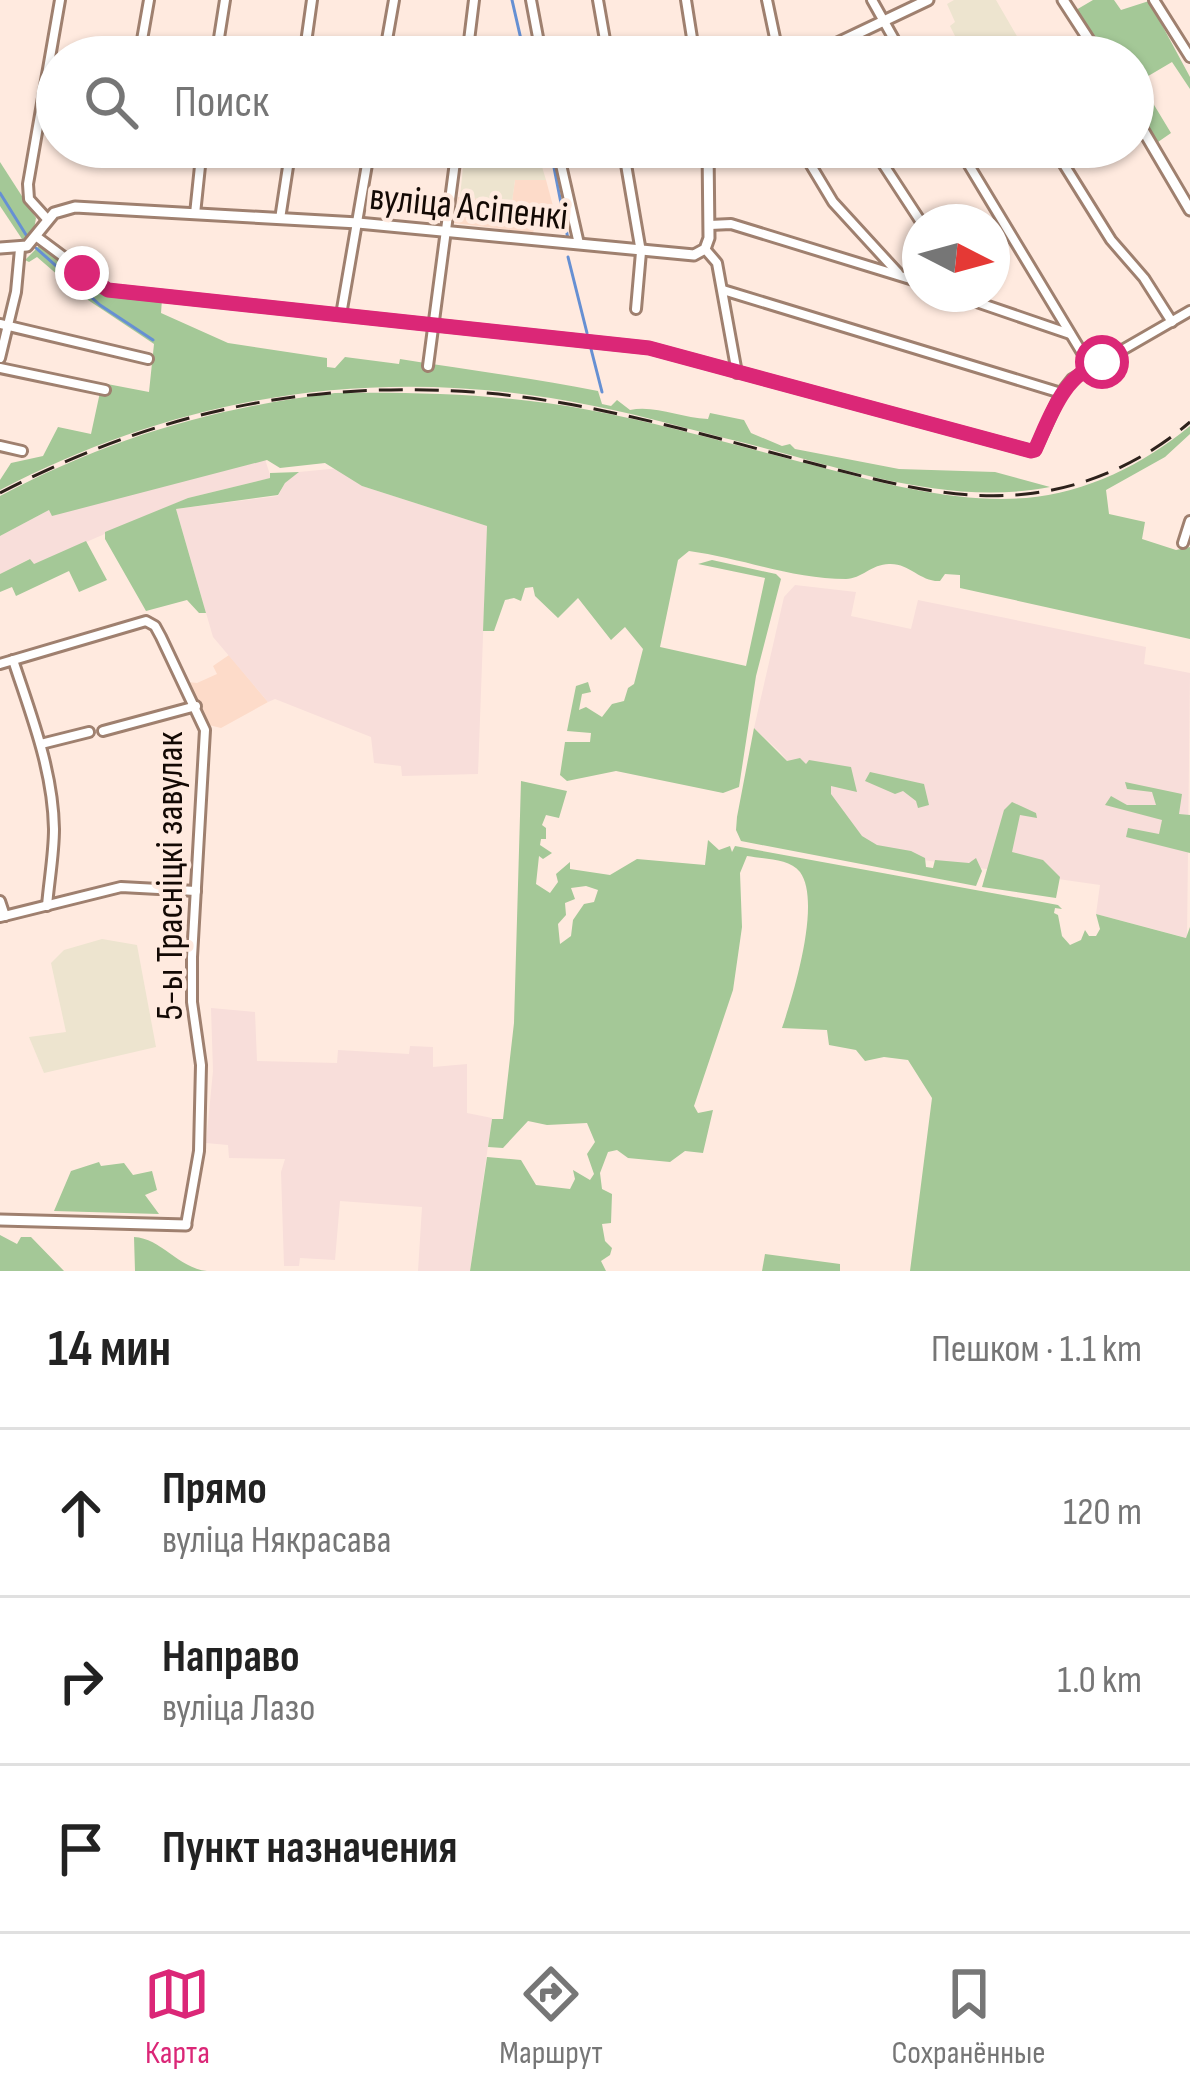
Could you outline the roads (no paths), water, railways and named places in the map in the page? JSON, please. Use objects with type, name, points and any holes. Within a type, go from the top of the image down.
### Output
[{"type":"street","points":[[54,36],[60,0]]},
{"type":"street","points":[[142,36],[148,0]]},
{"type":"street","points":[[219,36],[225,0]]},
{"type":"street","points":[[307,36],[312,0]]},
{"type":"street","points":[[388,36],[394,0]]},
{"type":"street","points":[[470,36],[474,0]]},
{"type":"street","points":[[531,0],[538,36]]},
{"type":"street","points":[[598,0],[604,36]]},
{"type":"street","points":[[686,0],[692,36]]},
{"type":"street","points":[[767,0],[775,36]]},
{"type":"street","points":[[872,0],[893,36]]},
{"type":"street","points":[[850,36],[928,0]]},
{"type":"street","points":[[1064,0],[1087,36]]},
{"type":"street","points":[[1154,0],[1190,57]]},
{"type":"street","points":[[0,248],[20,249],[37,237],[48,220],[27,192],[36,140]]},
{"type":"street","points":[[1154,149],[1190,210]]},
{"type":"street","points":[[195,214],[200,168]]},
{"type":"street","points":[[280,219],[288,168]]},
{"type":"street","points":[[340,315],[367,168]]},
{"type":"street","points":[[428,366],[455,168]]},
{"type":"street","points":[[562,168],[580,246]]},
{"type":"street","points":[[627,168],[641,253],[636,309]]},
{"type":"street","points":[[709,168],[706,249],[717,263],[737,374]]},
{"type":"street","points":[[813,168],[833,202],[899,274]]},
{"type":"street","points":[[886,168],[909,204]]},
{"type":"street","points":[[971,168],[1090,366]]},
{"type":"street","points":[[1066,168],[1172,322]]},
{"type":"street","name":"вуліца Асіпенкі","points":[[48,220],[61,209],[75,207],[358,224],[641,253],[694,255],[706,249]]},
{"type":"street","points":[[710,225],[731,224],[902,275]]},
{"type":"street","points":[[37,237],[108,290],[649,348],[1035,450],[1061,393],[1090,366],[1190,311]]},
{"type":"street","points":[[0,358],[3,325],[16,292],[20,249]]},
{"type":"street","points":[[723,290],[1061,393]]},
{"type":"street","points":[[1010,312],[1071,334]]},
{"type":"street","points":[[3,325],[148,359]]},
{"type":"street","points":[[0,368],[105,390]]},
{"type":"street","points":[[0,446],[22,452]]},
{"type":"street","points":[[1183,543],[1190,521]]},
{"type":"street","name":"5-ы Трасніцкі завулак","points":[[0,664],[146,621],[155,626],[205,730],[192,980],[201,1065],[200,1129],[186,1225]]},
{"type":"street","points":[[13,660],[41,744],[54,830],[47,906]]},
{"type":"street","points":[[103,731],[196,706]]},
{"type":"street","points":[[41,744],[89,732]]},
{"type":"street","points":[[0,901],[3,916],[121,887],[196,891]]},
{"type":"street","points":[[0,1220],[186,1225]]},
{"type":"waterway","points":[[512,0],[520,36]]},
{"type":"waterway","points":[[554,168],[568,239]]},
{"type":"waterway","points":[[0,193],[28,238]]},
{"type":"waterway","points":[[36,248],[100,305],[153,340]]},
{"type":"waterway","points":[[568,257],[587,333]]},
{"type":"waterway","points":[[590,345],[602,392]]},
{"type":"railway","points":[[0,493],[57,465],[171,423],[229,408],[348,392],[473,392],[559,402],[891,483],[999,496],[1048,491],[1092,479],[1154,449],[1190,422]]}]
